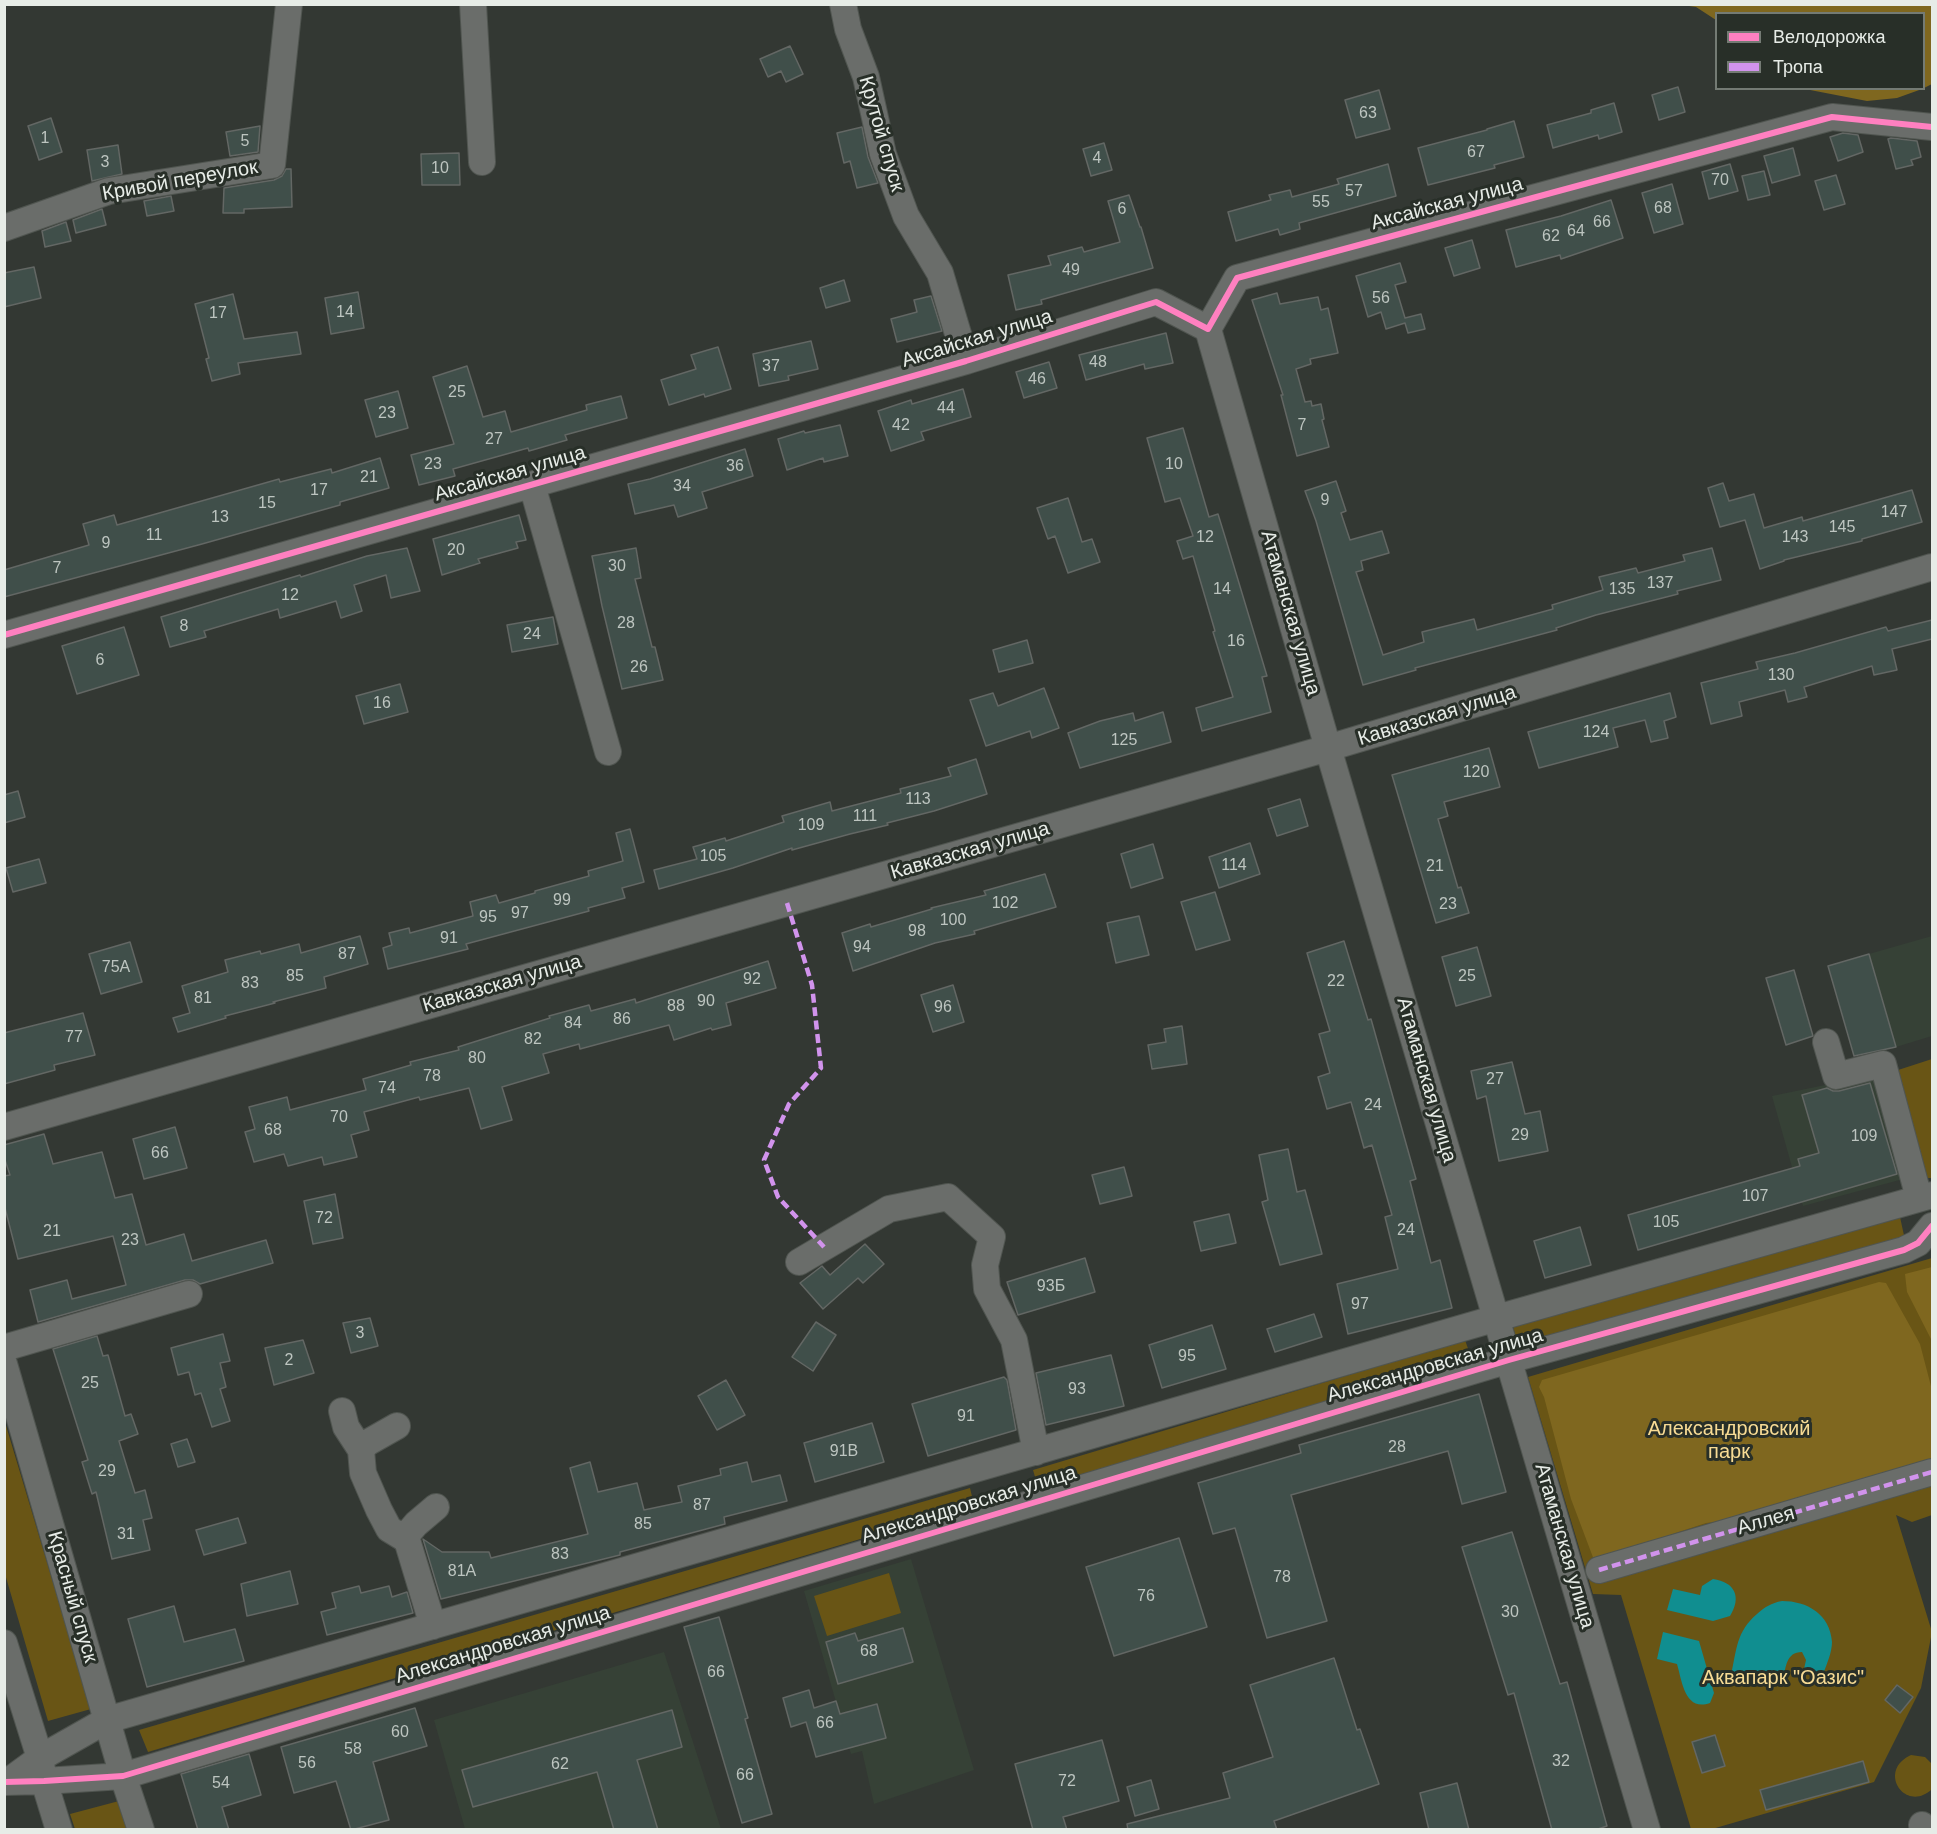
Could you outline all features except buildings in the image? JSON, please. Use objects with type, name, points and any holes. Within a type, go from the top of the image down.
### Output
[{"type":"street","name":"Кривой переулок","points":[[4,228],[109,191],[272,165],[289,4]]},
{"type":"street","points":[[473,4],[482,162]]},
{"type":"street","name":"Крутой спуск","points":[[843,4],[848,28],[866,77],[883,154],[906,216],[940,273],[966,360]]},
{"type":"street","name":"Аксайская улица","points":[[4,635],[966,360],[1155,302],[1208,329],[1237,278],[1832,117],[1932,127]]},
{"type":"street","name":"Атаманская улица","points":[[1208,329],[1647,1830]]},
{"type":"street","points":[[531,485],[608,752]]},
{"type":"street","name":"Кавказская улица","points":[[4,1127],[1329,748],[1932,567]]},
{"type":"street","points":[[1826,1042],[1836,1076],[1883,1064],[1926,1197]]},
{"type":"street","points":[[799,1262],[889,1209],[948,1197],[992,1236],[985,1265],[987,1289],[1014,1340],[1036,1452]]},
{"type":"street","name":"Александровская улица","points":[[7,1781],[42,1769],[107,1720],[1497,1318],[1926,1197]]},
{"type":"street","name":"Александровская улица","points":[[42,1769],[123,1776],[1509,1360],[1904,1250],[1918,1243],[1932,1227]]},
{"type":"street","points":[[4,1348],[189,1294]]},
{"type":"street","name":"Красный спуск","points":[[4,1364],[123,1776],[141,1830]]},
{"type":"street","points":[[342,1411],[345,1426],[361,1450],[363,1473],[379,1510],[389,1529],[407,1540],[433,1626]]},
{"type":"street","points":[[361,1450],[367,1443],[396,1426]]},
{"type":"street","name":"Аллея","points":[[1599,1570],[1932,1472]]},
{"type":"street","points":[[404,1538],[436,1507]]},
{"type":"street","points":[[4,1643],[58,1830]]},
{"type":"shaded area","points":[[1932,936],[1932,1036],[1896,1047],[1869,954]]},
{"type":"shaded area","points":[[1878,1074],[1907,1178],[1803,1206],[1772,1096]]},
{"type":"shaded area","points":[[911,1559],[974,1770],[874,1804],[862,1751],[851,1754],[804,1591]]},
{"type":"shaded area","points":[[664,1652],[721,1829],[465,1829],[434,1720]]},
{"type":"green space","points":[[1682,5],[1932,5],[1932,84],[1925,88],[1925,12],[1715,12],[1715,19],[1696,7]]},
{"type":"green space","points":[[1810,90],[1919,90],[1897,98],[1867,101]]},
{"type":"green space","points":[[1932,1059],[1932,1178],[1921,1178],[1895,1071]]},
{"type":"green space","points":[[1900,1217],[1905,1240],[1518,1347],[1513,1326]]},
{"type":"green space","name":"Аквапарк \"Оазис\"","points":[[1932,1258],[1932,1515],[1912,1522],[1896,1515],[1932,1632],[1921,1688],[1874,1782],[1712,1829],[1691,1829],[1621,1595],[1593,1594],[1528,1377]]},
{"type":"green space","points":[[1932,1267],[1932,1341],[1907,1292],[1905,1274]]},
{"type":"green space","name":"Александровский парк","points":[[1879,1282],[1886,1283],[1920,1344],[1932,1390],[1932,1463],[1738,1519],[1706,1523],[1594,1560],[1571,1499],[1544,1397],[1539,1387],[1542,1380]]},
{"type":"green space","points":[[1465,1340],[1472,1360],[1038,1487],[1033,1470]]},
{"type":"green space","points":[[4,1419],[91,1709],[48,1721],[5,1574]]},
{"type":"green space","points":[[970,1488],[974,1505],[148,1752],[139,1730]]},
{"type":"green space","points":[[889,1573],[901,1613],[827,1636],[814,1596]]},
{"type":"green space","points":[[1911,1755],[1925,1757],[1932,1764],[1932,1789],[1922,1795],[1913,1796],[1905,1793],[1895,1779],[1901,1762]]},
{"type":"green space","points":[[119,1801],[128,1829],[75,1829],[70,1814]]},
{"type":"water","points":[[1713,1579],[1727,1583],[1734,1592],[1736,1603],[1730,1616],[1713,1621],[1667,1610],[1673,1589],[1700,1595],[1702,1586]]},
{"type":"water","points":[[1782,1601],[1800,1603],[1816,1611],[1827,1624],[1832,1646],[1823,1674],[1804,1669],[1806,1660],[1802,1652],[1790,1657],[1783,1680],[1775,1683],[1731,1675],[1738,1642],[1745,1627],[1763,1609]]},
{"type":"water","points":[[1663,1632],[1699,1641],[1714,1693],[1710,1703],[1702,1705],[1690,1699],[1683,1686],[1677,1664],[1657,1659]]},
{"type":"marked path","points":[[787,903],[812,985],[821,1068],[789,1104],[764,1160],[778,1197],[824,1247]]},
{"type":"marked path","points":[[1599,1570],[1932,1472]]},
{"type":"cycle path","points":[[4,635],[966,361],[1156,302],[1208,329],[1237,278],[1832,117],[1932,127]]},
{"type":"cycle path","points":[[4,1782],[123,1776],[1509,1360],[1904,1250],[1918,1243],[1932,1226]]}]
